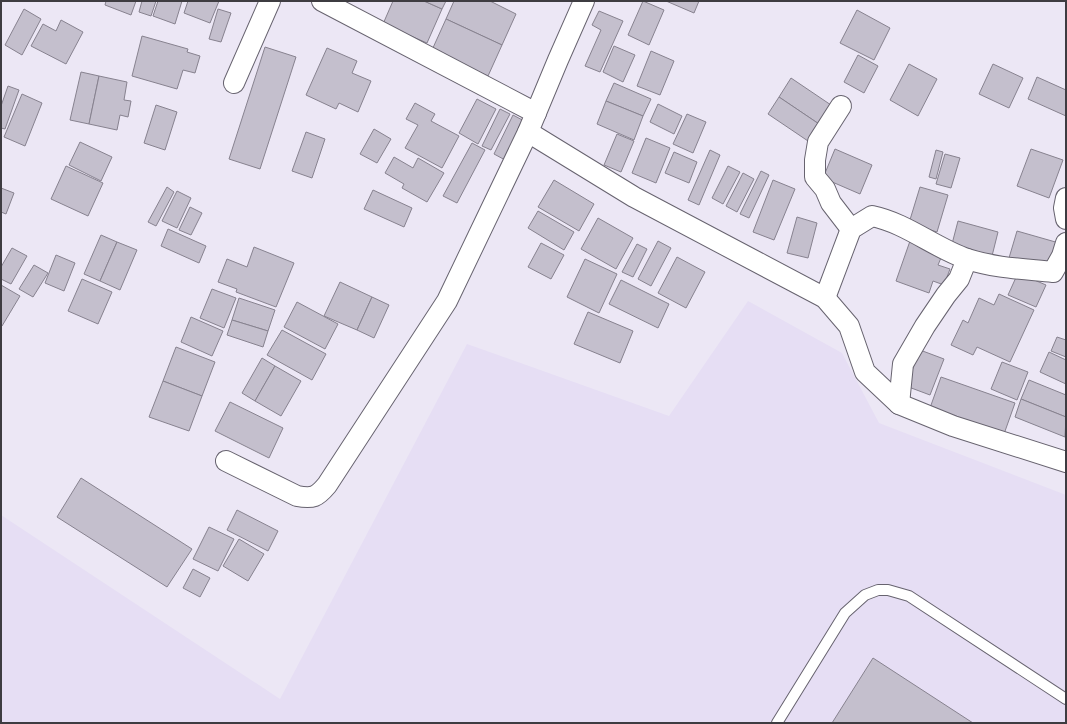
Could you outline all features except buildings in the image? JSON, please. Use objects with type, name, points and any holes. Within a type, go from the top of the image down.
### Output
[{"type":"street","points":[[234,83],[270,1]]},
{"type":"street","points":[[322,1],[536,113]]},
{"type":"street","points":[[226,461],[297,496],[307,498],[315,497],[332,478],[447,301],[528,132],[584,1]]},
{"type":"street","points":[[840,106],[818,142],[815,160],[815,177],[825,190],[831,202],[852,229]]},
{"type":"street","points":[[528,132],[634,197],[825,298],[849,326],[865,372],[899,404],[953,426],[1066,462]]},
{"type":"street","points":[[1066,198],[1064,208],[1066,219]]},
{"type":"street","points":[[825,298],[852,229],[872,216],[886,219],[967,259],[996,266],[1053,272],[1062,256],[1066,243]]},
{"type":"street","points":[[899,404],[903,364],[925,326],[959,278],[967,259]]},
{"type":"lane","points":[[777,723],[845,613],[865,595],[878,590],[888,590],[909,596],[1066,699]]},
{"type":"shaded area","points":[[748,301],[842,353],[879,423],[1066,495],[1066,723],[1,723],[1,515],[280,699],[467,344],[669,416]]}]
